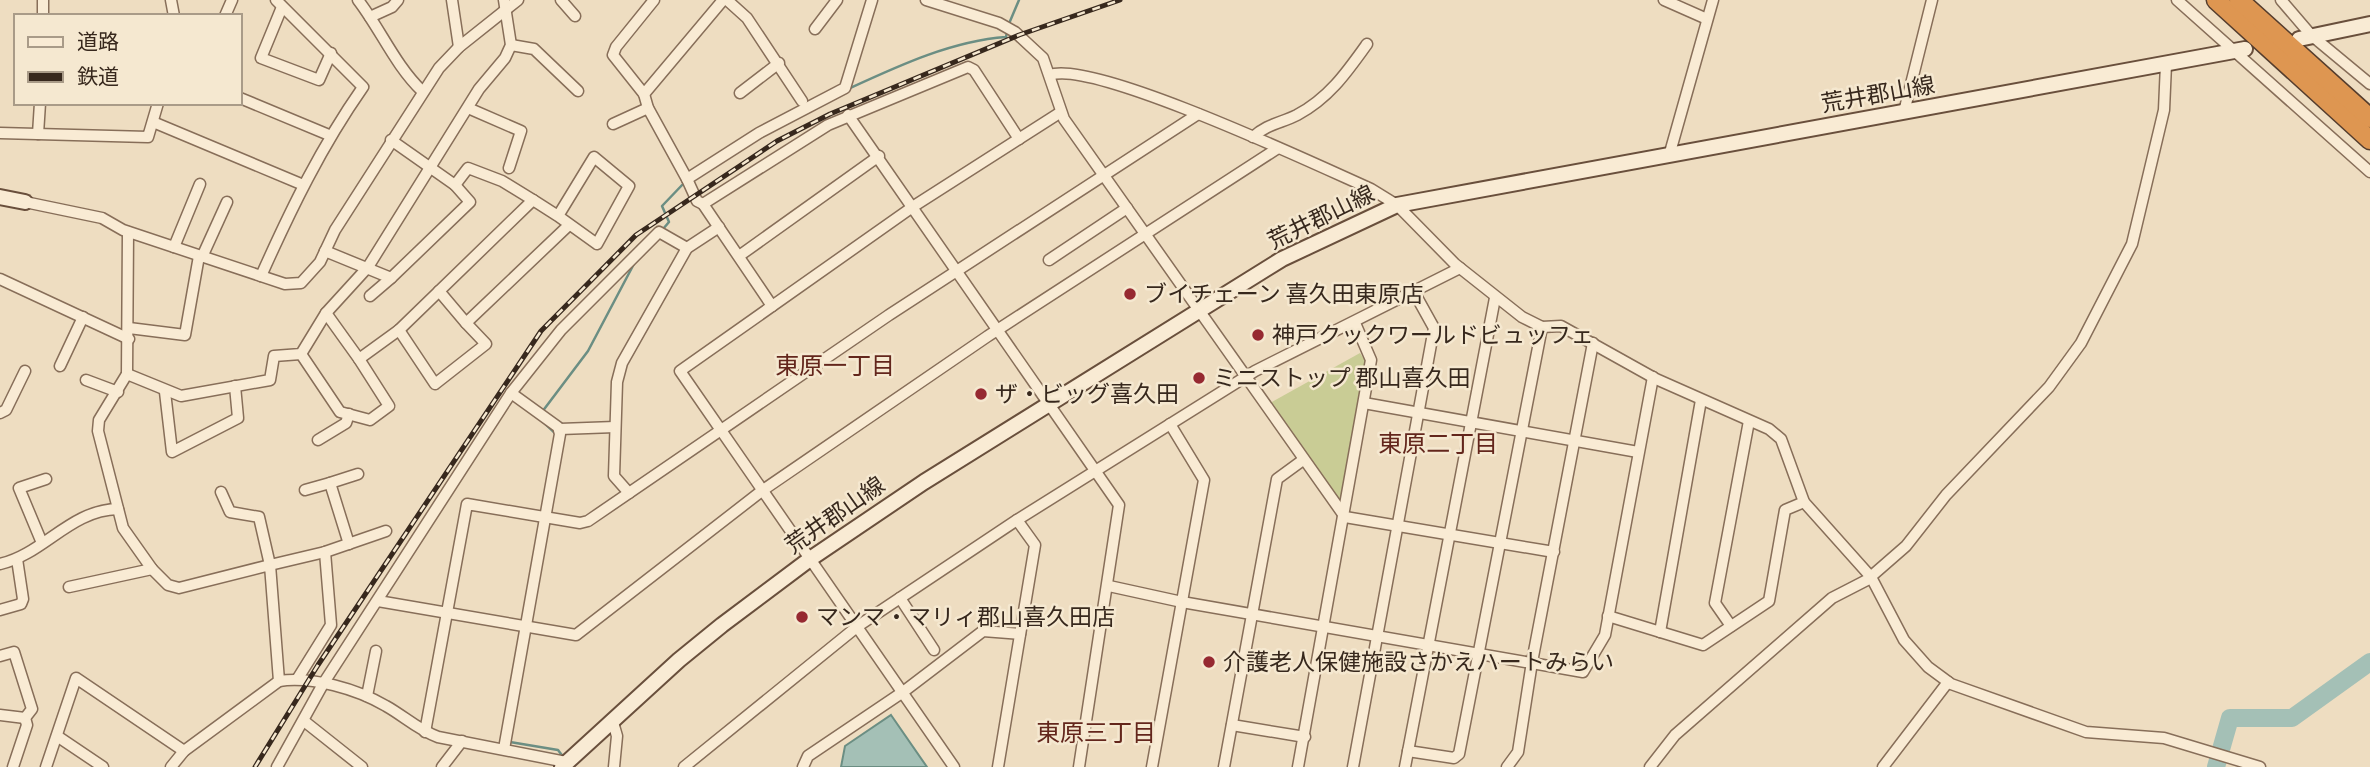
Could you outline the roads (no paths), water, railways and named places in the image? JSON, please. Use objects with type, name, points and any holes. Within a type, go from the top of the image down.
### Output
[{"type":"highway","points":[[2216,0],[2370,140]]},
{"type":"highway","points":[[2239,0],[2370,118]]},
{"type":"main road","points":[[2305,37],[2370,24]]},
{"type":"main road","name":"荒井郡山線","points":[[564,765],[612,719],[711,634],[810,559],[1198,309],[1291,254],[1397,205],[2238,50]]},
{"type":"main road","points":[[0,197],[25,202]]},
{"type":"street","points":[[358,0],[402,72],[422,91]]},
{"type":"street","points":[[370,17],[392,7],[398,0]]},
{"type":"street","points":[[452,0],[459,47]]},
{"type":"street","points":[[25,202],[102,218],[128,232],[285,284],[301,283],[313,273],[422,91],[459,47],[505,5],[518,0]]},
{"type":"street","points":[[561,0],[575,16]]},
{"type":"street","points":[[654,0],[616,47],[613,55],[644,94],[648,108],[693,195],[703,204],[772,306]]},
{"type":"street","points":[[644,94],[725,0],[747,18],[751,28],[779,63],[802,101]]},
{"type":"street","points":[[815,29],[837,0]]},
{"type":"street","points":[[687,179],[759,133],[846,87],[872,0]]},
{"type":"street","points":[[926,0],[1007,26],[1038,53],[1050,75],[1061,112],[1345,517],[1553,552]]},
{"type":"street","points":[[1664,0],[1707,19]]},
{"type":"street","points":[[1669,156],[1713,0]]},
{"type":"street","points":[[1904,112],[1932,0]]},
{"type":"street","points":[[2177,0],[2238,50],[2370,172]]},
{"type":"street","points":[[2281,0],[2305,37],[2370,84]]},
{"type":"street","points":[[261,276],[302,184],[329,135],[363,87],[331,53],[279,4],[261,58],[319,80],[331,53]]},
{"type":"street","points":[[301,354],[326,313],[368,267],[468,108],[505,58],[511,45],[505,5]]},
{"type":"street","points":[[1253,137],[1262,129],[1298,114],[1325,96],[1343,78],[1367,44]]},
{"type":"street","points":[[511,45],[534,49],[578,90]]},
{"type":"street","points":[[740,93],[779,63]]},
{"type":"street","points":[[1650,767],[1675,735],[1832,598],[1871,577],[1906,546],[1947,493],[2049,387],[2081,343],[2132,244],[2164,110],[2166,64]]},
{"type":"street","points":[[703,204],[785,150],[848,115],[968,67],[974,70],[1019,139]]},
{"type":"street","points":[[1050,75],[1063,71],[1083,75],[1198,114],[1371,189],[1397,205],[1460,268],[1495,298],[1542,327],[1561,327],[1653,377],[1769,429],[1781,439],[1804,502],[1871,577],[1904,640],[1928,667],[1948,682],[2086,733],[2164,738],[2260,767]]},
{"type":"street","points":[[242,99],[329,135]]},
{"type":"street","points":[[38,134],[40,105]]},
{"type":"street","points":[[0,132],[148,137],[157,105]]},
{"type":"street","points":[[468,108],[522,131],[509,168]]},
{"type":"street","points":[[612,124],[648,108]]},
{"type":"street","points":[[954,767],[680,370],[914,206],[1061,112]]},
{"type":"street","points":[[425,732],[467,504],[584,523],[1102,173],[1198,114]]},
{"type":"street","points":[[848,115],[1050,402],[1120,509],[1079,767]]},
{"type":"street","points":[[153,122],[302,184]]},
{"type":"street","points":[[370,296],[470,202],[454,186],[391,140]]},
{"type":"street","points":[[378,601],[526,628],[570,635],[579,633],[763,490],[998,330],[1278,148]]},
{"type":"street","points":[[739,256],[879,156]]},
{"type":"street","points":[[454,186],[468,168],[502,181],[597,244],[629,186],[594,157],[558,216]]},
{"type":"street","points":[[174,247],[200,184]]},
{"type":"street","points":[[359,359],[399,330],[533,200]]},
{"type":"street","points":[[0,279],[83,317],[129,333],[185,335],[200,256],[227,202]]},
{"type":"street","points":[[1049,260],[1127,208]]},
{"type":"street","points":[[466,323],[569,225]]},
{"type":"street","points":[[629,493],[614,476],[617,382],[622,363],[687,248],[719,227]]},
{"type":"street","points":[[128,232],[127,374],[97,427],[123,528],[152,569],[168,585],[179,588],[325,552],[386,531]]},
{"type":"street","points":[[277,767],[323,684],[511,393],[561,330],[659,232],[687,248]]},
{"type":"street","points":[[325,251],[391,278]]},
{"type":"street","points":[[684,767],[859,626],[1017,520],[1245,377],[1460,268]]},
{"type":"street","points":[[399,330],[435,384],[486,344],[439,291]]},
{"type":"street","points":[[1353,767],[1434,328],[1414,292]]},
{"type":"street","points":[[1405,767],[1495,298]]},
{"type":"street","points":[[301,354],[340,412],[370,420],[389,406],[326,313]]},
{"type":"street","points":[[60,366],[83,317]]},
{"type":"street","points":[[1298,767],[1345,517],[1371,360],[1355,323]]},
{"type":"street","points":[[1408,751],[1454,758],[1458,756],[1502,544],[1542,327]]},
{"type":"street","points":[[1507,767],[1518,752],[1532,662],[1593,343]]},
{"type":"street","points":[[127,374],[165,392],[181,396],[270,380],[274,356],[279,353],[301,354]]},
{"type":"street","points":[[0,413],[6,410],[25,371]]},
{"type":"street","points":[[1109,586],[1583,673],[1605,635],[1653,377]]},
{"type":"street","points":[[86,380],[118,393]]},
{"type":"street","points":[[165,392],[172,452],[238,418],[235,386]]},
{"type":"street","points":[[511,393],[560,429],[615,426]]},
{"type":"street","points":[[1660,632],[1701,400]]},
{"type":"street","points":[[1364,403],[1638,452]]},
{"type":"street","points":[[318,440],[345,423],[349,414]]},
{"type":"street","points":[[1731,626],[1716,603],[1749,421]]},
{"type":"street","points":[[1152,767],[1204,480],[1170,425]]},
{"type":"street","points":[[504,749],[560,429]]},
{"type":"street","points":[[1224,767],[1277,479],[1304,460]]},
{"type":"street","points":[[305,490],[358,474]]},
{"type":"street","points":[[42,542],[19,488],[46,479]]},
{"type":"street","points":[[330,483],[348,544]]},
{"type":"street","points":[[221,492],[230,512],[259,517],[270,565],[279,681]]},
{"type":"street","points":[[1608,616],[1703,645],[1769,601],[1785,510],[1804,502]]},
{"type":"street","points":[[0,564],[17,559],[72,522],[93,513],[118,509]]},
{"type":"street","points":[[998,767],[1035,545],[1017,520]]},
{"type":"street","points":[[298,678],[331,625],[325,552]]},
{"type":"street","points":[[0,610],[21,604],[23,599],[17,559]]},
{"type":"street","points":[[69,587],[152,569]]},
{"type":"street","points":[[900,598],[934,650]]},
{"type":"street","points":[[803,767],[808,756],[903,692],[983,631],[1020,634]]},
{"type":"street","points":[[367,696],[376,651]]},
{"type":"street","points":[[0,656],[14,652],[32,709],[26,718],[27,725],[13,767]]},
{"type":"street","points":[[46,767],[76,678],[184,751]]},
{"type":"street","points":[[171,767],[184,751],[279,681],[298,678],[367,696],[425,732],[564,765]]},
{"type":"street","points":[[1883,767],[1948,682]]},
{"type":"street","points":[[0,715],[26,718]]},
{"type":"street","points":[[612,719],[617,736],[614,767]]},
{"type":"street","points":[[304,721],[362,767]]},
{"type":"street","points":[[1232,725],[1305,737]]},
{"type":"street","points":[[57,736],[103,767]]},
{"type":"street","points":[[442,767],[462,741]]},
{"type":"water","points":[[891,715],[927,767],[841,767],[845,746]]},
{"type":"waterway","points":[[1008,26],[1019,0]]},
{"type":"waterway","points":[[848,89],[925,56],[985,39],[1006,37],[1007,32]]},
{"type":"waterway","points":[[663,229],[669,222],[662,206],[685,182]]},
{"type":"waterway","points":[[542,412],[588,351],[636,260]]},
{"type":"waterway","points":[[539,418],[556,434]]},
{"type":"waterway","points":[[2216,767],[2230,718],[2292,718],[2370,662]]},
{"type":"waterway","points":[[510,742],[558,750],[564,758]]},
{"type":"railway","points":[[255,767],[318,665],[541,331],[636,235],[777,141],[830,114],[1019,35],[1120,0]]},
{"type":"place","name":"ブイチェーン 喜久田東原店","points":[[1130,294]]},
{"type":"place","name":"神戸クックワールドビュッフェ","points":[[1258,335]]},
{"type":"place","name":"ミニストップ 郡山喜久田","points":[[1199,378]]},
{"type":"place","name":"ザ・ビッグ喜久田","points":[[981,394]]},
{"type":"place","name":"マンマ・マリィ郡山喜久田店","points":[[802,617]]},
{"type":"place","name":"介護老人保健施設さかえハートみらい","points":[[1209,662]]},
{"type":"district","name":"東原一丁目","points":[[835,366]]},
{"type":"district","name":"東原二丁目","points":[[1438,444]]},
{"type":"district","name":"東原三丁目","points":[[1096,733]]}]
